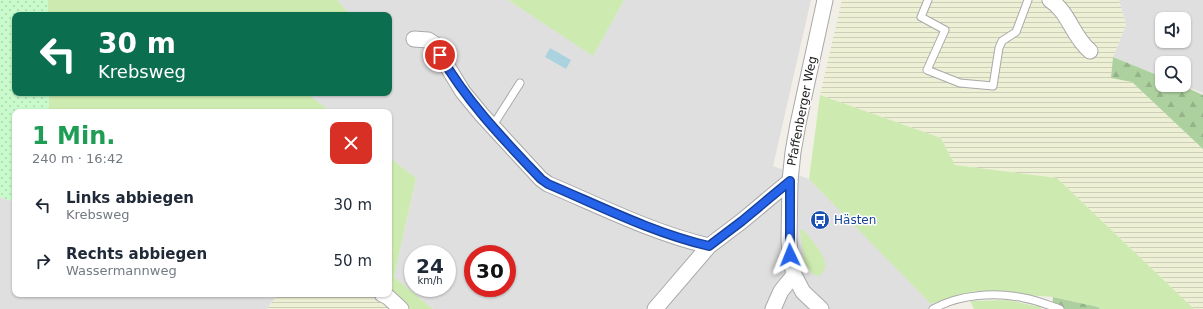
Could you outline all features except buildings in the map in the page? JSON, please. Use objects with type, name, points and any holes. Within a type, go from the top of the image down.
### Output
[{"type":"street","name":"Pfaffenberger Weg","points":[[821,309],[804,292],[794,275],[789,240],[790,181],[793,152],[825,0]]},
{"type":"street","points":[[1050,0],[1060,9],[1078,39],[1090,51]]},
{"type":"street","points":[[414,40],[428,40],[433,43],[463,92],[492,127],[541,179],[548,184],[664,233],[709,246]]},
{"type":"street","points":[[655,309],[709,246],[790,181]]},
{"type":"street","points":[[773,309],[781,291],[794,275]]},
{"type":"street","points":[[386,297],[401,309]]},
{"type":"lane","points":[[928,0],[921,17],[945,30],[927,70],[960,83],[993,86],[999,48],[1002,41],[1016,32],[1028,0]]},
{"type":"lane","points":[[492,127],[520,83]]},
{"type":"lane","points":[[933,309],[968,297],[999,295],[1025,298],[1060,309]]},
{"type":"shaded area","points":[[337,0],[508,0],[593,55],[624,0],[811,0],[773,166],[809,179],[863,231],[936,309],[433,309],[418,297],[456,297],[456,245],[404,245],[404,285],[394,277],[416,178],[392,159],[392,109],[327,109],[309,96],[392,96],[392,12],[347,12]]},
{"type":"shaded area","points":[[1119,0],[1203,0],[1203,93],[1191,89],[1191,56],[1155,56],[1155,74],[1113,57],[1126,25]]},
{"type":"shaded area","points":[[0,197],[12,201],[12,297],[276,297],[267,309],[0,309]]},
{"type":"green space","points":[[0,0],[48,0],[48,12],[12,12],[12,96],[49,96],[49,109],[12,109],[12,201],[0,197]]},
{"type":"green space","points":[[48,0],[337,0],[347,12],[48,12]]},
{"type":"green space","points":[[508,0],[624,0],[593,56]]},
{"type":"green space","points":[[842,0],[1119,0],[1126,25],[1113,57],[1111,78],[1132,82],[1203,149],[1203,309],[1194,309],[1057,178],[955,165],[941,138],[820,95]]},
{"type":"green space","points":[[1113,57],[1155,74],[1155,92],[1191,92],[1191,90],[1203,95],[1203,149],[1132,82],[1111,78]]},
{"type":"green space","points":[[820,95],[941,138],[955,165],[1057,178],[1194,309],[1100,309],[1098,307],[1053,297],[975,291],[931,304],[809,179]]},
{"type":"green space","points":[[49,96],[310,96],[327,109],[49,109]]},
{"type":"green space","points":[[392,159],[416,178],[394,277],[404,285],[404,297],[418,297],[433,309],[410,309],[404,302],[392,294]]},
{"type":"green space","points":[[800,230],[803,230],[810,238],[824,259],[825,268],[819,276],[812,274],[804,261]]},
{"type":"green space","points":[[276,297],[379,297],[393,309],[267,309]]},
{"type":"green space","points":[[1053,297],[1098,307],[1100,309],[1052,309]]},
{"type":"green space","points":[[1008,300],[1040,307],[1042,309],[974,309],[970,301]]},
{"type":"water","points":[[550,48],[571,60],[566,69],[545,57]]},
{"type":"place","name":"Hästen","points":[[820,220]]},
{"type":"route","points":[[440,55],[463,92],[482,115],[541,179],[548,184],[664,233],[709,246],[790,181],[790,255]]}]
